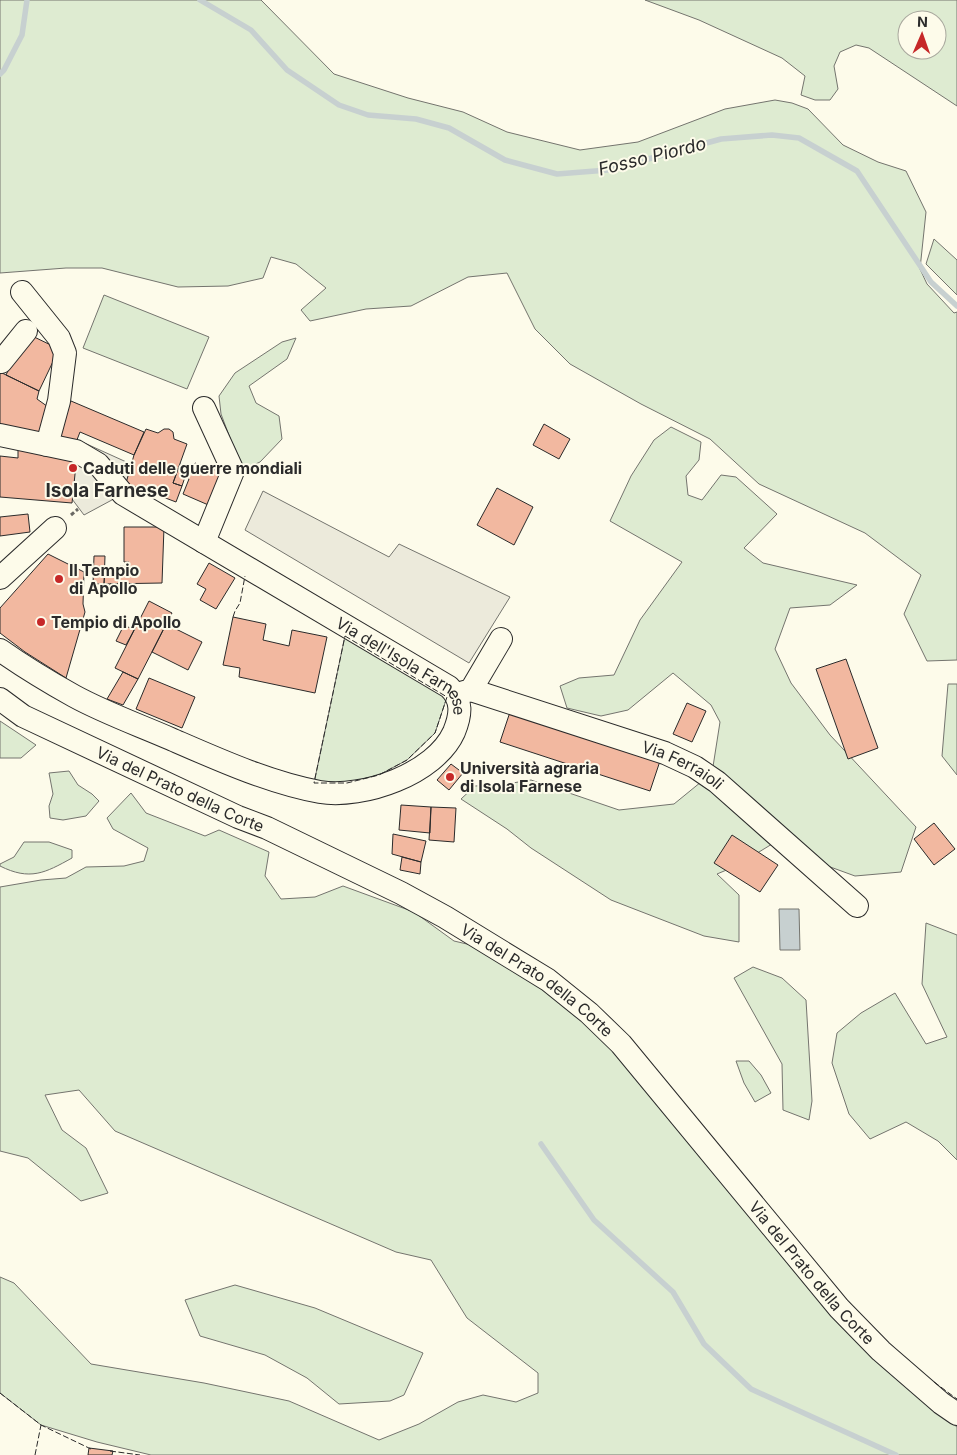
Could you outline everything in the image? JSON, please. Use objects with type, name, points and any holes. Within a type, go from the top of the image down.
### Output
[{"type":"street","points":[[22,292],[36,323],[60,338],[65,353],[58,401],[47,445]]},
{"type":"street","points":[[1,362],[36,323]]},
{"type":"street","points":[[204,408],[233,472],[204,542]]},
{"type":"street","name":"Via dell'Isola Farnese","points":[[0,435],[76,451],[98,464],[124,494],[437,680],[463,692],[459,703],[459,715],[450,739],[438,753],[422,766],[400,779],[372,788],[356,792],[321,792],[257,774],[207,755],[75,697],[0,650]]},
{"type":"street","points":[[0,578],[55,528]]},
{"type":"street","points":[[463,692],[501,638]]},
{"type":"street","name":"Via Ferraioli","points":[[463,692],[647,746],[695,767],[717,782],[857,906]]},
{"type":"street","name":"Via del Prato della Corte","points":[[0,698],[23,716],[238,817],[267,828],[421,902],[548,980],[589,1013],[622,1044],[839,1308],[880,1351],[941,1403],[957,1414]]},
{"type":"green space","points":[[0,0],[261,0],[334,74],[408,98],[463,112],[507,132],[580,150],[638,142],[725,109],[775,100],[792,103],[808,109],[843,145],[878,162],[906,171],[926,212],[920,269],[927,284],[954,313],[957,312],[957,660],[927,661],[904,614],[921,575],[865,533],[759,484],[710,439],[641,404],[570,364],[535,329],[507,273],[468,277],[411,306],[366,309],[310,321],[301,310],[326,288],[296,264],[271,257],[263,278],[228,286],[178,287],[102,268],[66,268],[0,273]]},
{"type":"green space","points":[[645,0],[957,0],[957,106],[869,48],[856,45],[840,52],[834,66],[838,89],[830,100],[815,100],[801,95],[805,76],[782,58],[699,20]]},
{"type":"green space","points":[[934,239],[957,260],[957,295],[926,264]]},
{"type":"green space","points":[[104,295],[209,337],[187,389],[83,348]]},
{"type":"green space","points":[[296,338],[287,359],[249,386],[256,403],[279,416],[282,439],[260,462],[242,470],[221,414],[219,396],[235,373],[282,342]]},
{"type":"green space","points":[[671,427],[701,442],[699,460],[686,476],[688,495],[702,500],[721,475],[736,477],[777,514],[744,548],[763,563],[857,585],[830,605],[790,608],[775,649],[791,683],[830,735],[916,827],[901,872],[855,876],[803,857],[777,841],[736,866],[717,874],[739,895],[739,942],[704,936],[611,900],[531,848],[507,829],[461,799],[475,786],[500,785],[531,780],[619,810],[674,804],[712,773],[720,722],[711,705],[673,673],[628,710],[601,716],[567,708],[560,686],[579,678],[614,675],[640,620],[682,562],[610,521],[631,476],[654,440]]},
{"type":"green space","points":[[345,636],[447,697],[435,733],[407,760],[379,775],[347,783],[314,783]]},
{"type":"green space","points":[[948,684],[957,684],[957,775],[942,756]]},
{"type":"green space","points":[[0,721],[36,745],[21,758],[0,758]]},
{"type":"green space","points":[[69,771],[78,785],[99,801],[86,816],[63,820],[50,818],[49,806],[53,794],[49,773]]},
{"type":"green space","points":[[131,793],[146,813],[205,836],[219,830],[269,852],[265,876],[281,899],[315,897],[343,886],[414,912],[454,941],[484,948],[602,1032],[899,1381],[957,1427],[957,1455],[151,1455],[97,1442],[41,1425],[0,1393],[0,1277],[14,1283],[91,1364],[204,1383],[289,1401],[379,1440],[419,1424],[458,1402],[483,1395],[516,1402],[538,1393],[538,1373],[467,1318],[431,1260],[396,1252],[115,1131],[79,1090],[45,1095],[62,1130],[86,1148],[108,1193],[81,1201],[28,1158],[0,1151],[0,887],[66,878],[86,867],[124,866],[144,861],[148,848],[113,829],[107,818]]},
{"type":"green space","points":[[24,842],[49,842],[72,850],[72,858],[54,868],[29,874],[11,871],[0,866],[0,864],[14,857]]},
{"type":"green space","points":[[926,923],[957,935],[957,1160],[938,1141],[906,1122],[870,1139],[849,1114],[832,1063],[837,1033],[861,1013],[895,993],[926,1044],[947,1037],[922,984]]},
{"type":"green space","points":[[753,967],[782,978],[806,1000],[812,1101],[809,1120],[783,1110],[782,1064],[734,978]]},
{"type":"green space","points":[[736,1061],[749,1061],[761,1075],[771,1093],[755,1102],[744,1083]]},
{"type":"green space","points":[[235,1285],[315,1308],[423,1353],[404,1395],[390,1401],[339,1404],[307,1378],[265,1355],[200,1336],[185,1300]]},
{"type":"shaded area","points":[[80,441],[133,465],[123,494],[84,515],[72,499],[73,459]]},
{"type":"shaded area","points":[[263,491],[389,557],[399,544],[510,597],[469,663],[245,530]]},
{"type":"shaded area","points":[[779,909],[799,909],[800,950],[780,950]]},
{"type":"building","points":[[26,333],[59,349],[39,391],[6,375]]},
{"type":"building","points":[[0,372],[39,391],[37,399],[51,409],[41,438],[0,424]]},
{"type":"building","points":[[71,401],[144,432],[134,455],[80,432],[75,445],[51,434]]},
{"type":"building","points":[[544,424],[570,439],[559,459],[533,445]]},
{"type":"building","points":[[146,429],[158,433],[164,429],[169,429],[173,432],[174,439],[187,444],[173,483],[182,486],[176,502],[126,483],[134,455]]},
{"type":"building","points":[[18,450],[77,455],[72,503],[0,497],[0,456],[18,458]]},
{"type":"building","points":[[195,463],[226,474],[213,507],[183,494],[189,479],[185,477],[182,486],[173,483],[180,464],[193,469]]},
{"type":"building","points":[[497,488],[533,507],[514,545],[477,525]]},
{"type":"building","points":[[28,514],[30,532],[0,536],[0,517]]},
{"type":"building","points":[[124,527],[164,527],[162,583],[104,584],[105,571],[120,570],[120,566],[129,567],[129,562],[124,562]]},
{"type":"building","name":"Tempio di Apollo","points":[[48,554],[84,572],[83,604],[85,612],[66,678],[25,652],[0,633],[0,608]]},
{"type":"building","points":[[94,556],[105,556],[104,584],[93,584]]},
{"type":"building","points":[[209,563],[235,578],[216,609],[200,600],[206,589],[197,584]]},
{"type":"building","points":[[110,584],[126,584],[126,594],[110,594]]},
{"type":"building","points":[[149,601],[172,613],[138,679],[115,668]]},
{"type":"building","points":[[233,617],[266,624],[263,640],[289,646],[292,630],[327,637],[315,693],[239,677],[240,668],[223,665]]},
{"type":"building","points":[[166,624],[202,642],[188,670],[152,652]]},
{"type":"building","points":[[124,625],[134,630],[126,645],[116,641]]},
{"type":"building","points":[[846,659],[878,748],[848,759],[816,669]]},
{"type":"building","points":[[123,672],[138,679],[123,705],[107,699]]},
{"type":"building","points":[[149,678],[195,697],[182,728],[136,709]]},
{"type":"building","points":[[687,703],[706,711],[692,742],[673,734]]},
{"type":"building","points":[[510,712],[660,761],[650,791],[500,742]]},
{"type":"building","name":"Università agraria di Isola Farnese","points":[[451,764],[463,773],[449,790],[437,780]]},
{"type":"building","points":[[401,805],[431,807],[430,833],[399,830]]},
{"type":"building","points":[[431,807],[456,808],[454,842],[429,840]]},
{"type":"building","points":[[934,823],[955,849],[934,865],[914,839]]},
{"type":"building","points":[[393,834],[426,841],[421,862],[392,854]]},
{"type":"building","points":[[732,835],[778,865],[760,892],[714,863]]},
{"type":"building","points":[[402,857],[421,862],[420,874],[400,870]]},
{"type":"building","points":[[89,1448],[113,1451],[112,1455],[88,1455]]},
{"type":"waterway","name":"Fosso Piordo","points":[[0,74],[4,70],[22,35],[27,0]]},
{"type":"waterway","name":"Fosso Piordo","points":[[200,0],[251,30],[287,70],[339,105],[368,115],[416,119],[449,128],[505,160],[557,174],[608,170],[721,139],[772,135],[799,138],[857,171],[931,282],[957,306]]},
{"type":"waterway","points":[[541,1144],[594,1220],[673,1292],[704,1344],[751,1389],[896,1455]]},
{"type":"fence","points":[[233,617],[240,603],[245,576]]},
{"type":"fence","points":[[345,636],[447,697],[435,733],[407,760],[379,775],[347,783],[314,783],[345,636]]},
{"type":"fence","points":[[934,1382],[957,1399]]},
{"type":"fence","points":[[0,1393],[41,1425],[91,1449]]},
{"type":"fence","points":[[35,1455],[41,1425]]},
{"type":"fence","points":[[110,1451],[140,1455]]},
{"type":"place","name":"Caduti delle guerre mondiali","points":[[73,468]]},
{"type":"place","name":"Il Tempio di Apollo","points":[[59,579]]},
{"type":"place","name":"Tempio di Apollo","points":[[41,622]]},
{"type":"place","name":"Università agraria di Isola Farnese","points":[[450,777]]},
{"type":"district","name":"Isola Farnese","points":[[107,490]]}]
